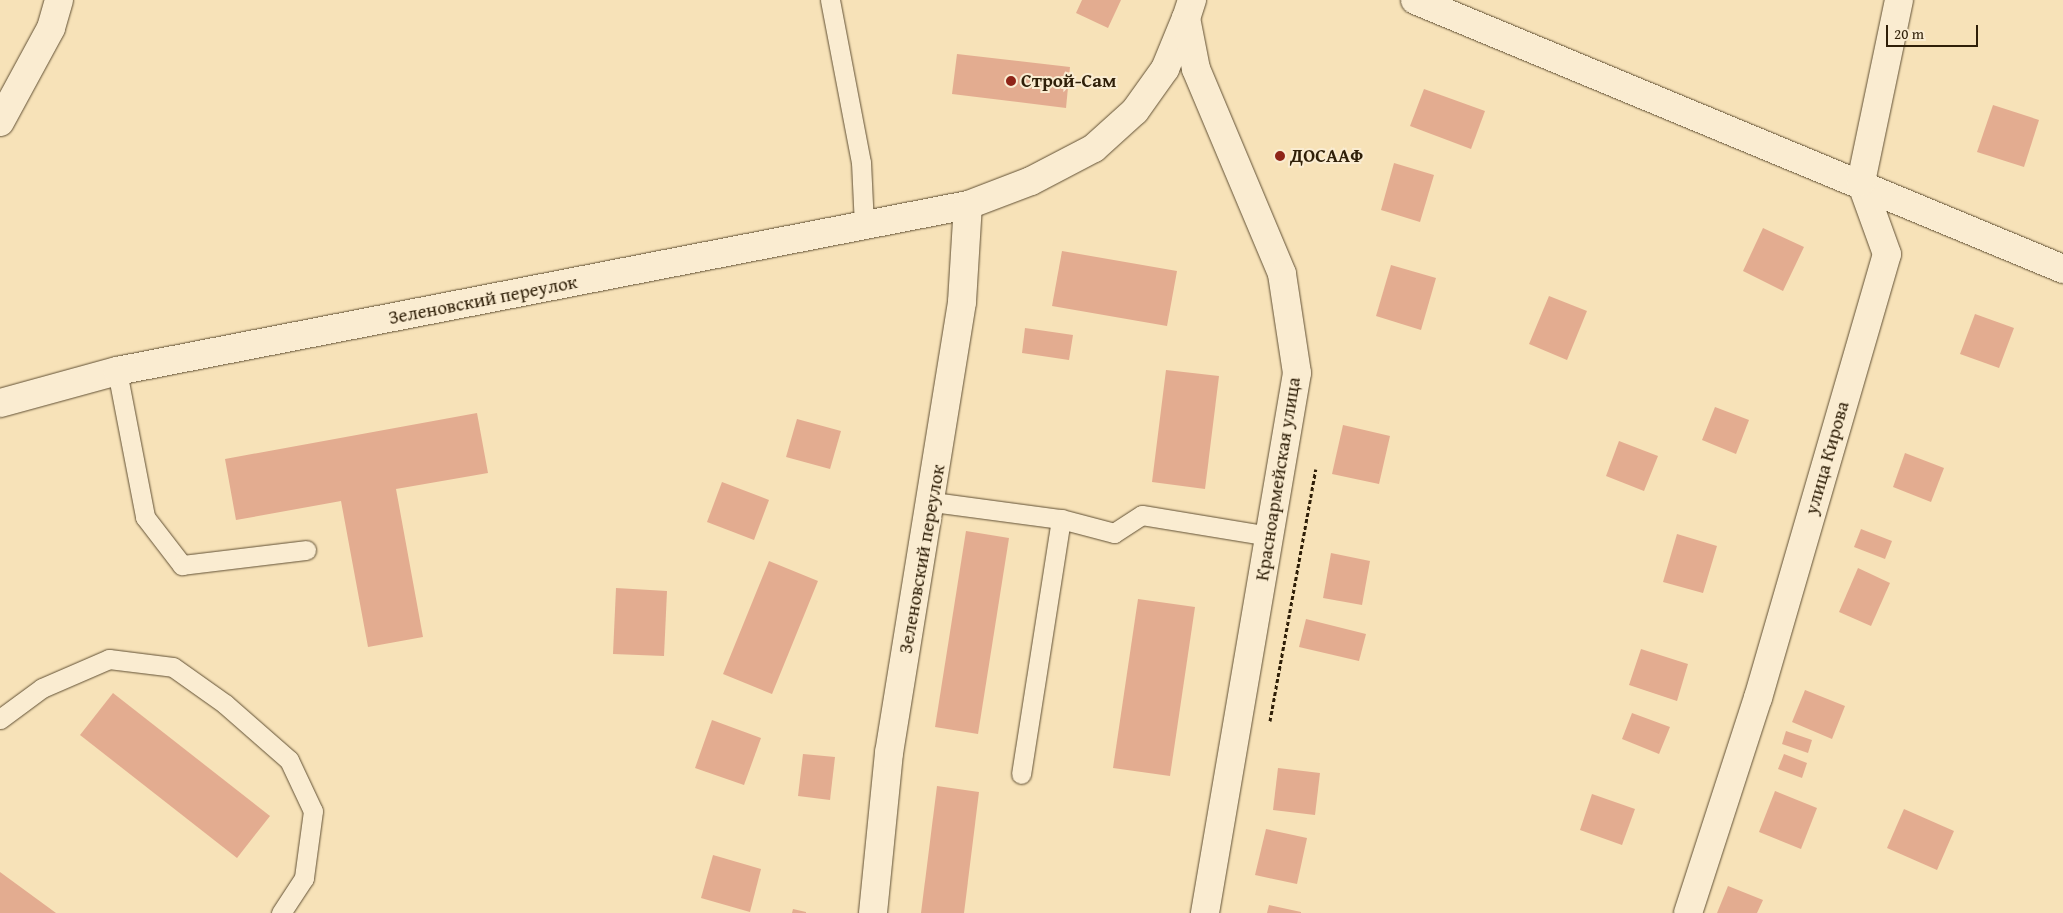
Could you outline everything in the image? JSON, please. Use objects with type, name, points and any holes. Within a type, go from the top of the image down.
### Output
[{"type":"street","points":[[0,122],[51,28],[59,0]]},
{"type":"street","points":[[1415,0],[1861,182],[2063,269]]},
{"type":"street","points":[[1861,182],[1899,0]]},
{"type":"street","name":"Зеленовский переулок","points":[[0,403],[117,371],[968,205],[1032,181],[1094,148],[1145,97],[1165,69],[1189,9]]},
{"type":"street","name":"Красноармейская улица","points":[[1189,9],[1196,69],[1251,193],[1282,274],[1297,373],[1205,913]]},
{"type":"street","name":"улица Кирова","points":[[1688,913],[1758,698],[1887,254],[1861,182]]},
{"type":"street","name":"Зеленовский переулок","points":[[873,913],[889,753],[933,502],[962,302],[968,205]]},
{"type":"lane","points":[[830,0],[860,162],[864,224]]},
{"type":"lane","points":[[117,371],[145,517],[182,565],[306,550]]},
{"type":"lane","points":[[933,502],[1061,519],[1114,533],[1142,514],[1270,536]]},
{"type":"lane","points":[[1021,774],[1061,519]]},
{"type":"lane","points":[[0,719],[42,688],[109,659],[173,666],[225,704],[289,760],[313,811],[304,878],[281,913]]},
{"type":"path","points":[[1269,730],[1316,469]]},
{"type":"building","points":[[1082,0],[1121,0],[1108,28],[1076,13]]},
{"type":"building","name":"Строй-Сам","points":[[957,54],[1070,67],[1066,108],[952,94]]},
{"type":"building","points":[[1424,89],[1485,111],[1471,149],[1410,126]]},
{"type":"building","points":[[1993,105],[2039,120],[2024,167],[1977,152]]},
{"type":"building","points":[[1394,163],[1434,175],[1420,222],[1381,210]]},
{"type":"building","points":[[1763,228],[1804,247],[1783,291],[1743,271]]},
{"type":"building","points":[[1062,251],[1177,271],[1167,326],[1052,306]]},
{"type":"building","points":[[1391,265],[1436,278],[1421,330],[1376,316]]},
{"type":"building","points":[[1549,296],[1587,311],[1567,360],[1529,344]]},
{"type":"building","points":[[1975,314],[2014,328],[1999,368],[1960,354]]},
{"type":"building","points":[[1025,328],[1073,335],[1069,360],[1022,353]]},
{"type":"building","points":[[1166,370],[1219,376],[1205,489],[1152,482]]},
{"type":"building","points":[[1715,407],[1749,420],[1736,454],[1702,440]]},
{"type":"building","points":[[477,413],[488,473],[396,489],[423,637],[368,647],[341,501],[236,520],[225,459]]},
{"type":"building","points":[[797,419],[841,431],[830,469],[786,457]]},
{"type":"building","points":[[1343,425],[1390,436],[1379,484],[1332,474]]},
{"type":"building","points":[[1619,441],[1658,456],[1644,491],[1606,476]]},
{"type":"building","points":[[1905,453],[1944,468],[1931,502],[1893,487]]},
{"type":"building","points":[[722,482],[769,500],[754,540],[707,522]]},
{"type":"building","points":[[1861,529],[1892,541],[1885,559],[1854,547]]},
{"type":"building","points":[[966,531],[1009,538],[978,734],[935,727]]},
{"type":"building","points":[[1677,534],[1717,546],[1703,593],[1663,582]]},
{"type":"building","points":[[1331,553],[1370,561],[1362,605],[1323,598]]},
{"type":"building","points":[[769,561],[818,581],[772,694],[723,674]]},
{"type":"building","points":[[1858,568],[1890,583],[1871,626],[1839,612]]},
{"type":"building","points":[[616,588],[667,591],[664,656],[613,654]]},
{"type":"building","points":[[1138,599],[1195,607],[1170,776],[1113,768]]},
{"type":"building","points":[[1306,619],[1366,634],[1359,661],[1299,647]]},
{"type":"building","points":[[1641,649],[1688,664],[1677,701],[1629,685]]},
{"type":"building","points":[[1805,690],[1845,706],[1832,739],[1792,722]]},
{"type":"building","points":[[113,693],[270,816],[237,858],[80,735]]},
{"type":"building","points":[[1632,713],[1670,727],[1659,754],[1622,739]]},
{"type":"building","points":[[712,720],[761,738],[744,785],[695,768]]},
{"type":"building","points":[[1786,731],[1812,740],[1808,753],[1782,744]]},
{"type":"building","points":[[803,754],[835,757],[830,800],[798,796]]},
{"type":"building","points":[[1784,754],[1807,763],[1802,778],[1778,769]]},
{"type":"building","points":[[1278,768],[1320,773],[1315,815],[1273,810]]},
{"type":"building","points":[[937,786],[979,792],[964,913],[921,913]]},
{"type":"building","points":[[1775,791],[1817,808],[1801,849],[1759,832]]},
{"type":"building","points":[[1592,794],[1635,809],[1622,845],[1580,830]]},
{"type":"building","points":[[1904,809],[1954,831],[1937,870],[1887,848]]},
{"type":"building","points":[[1266,829],[1307,838],[1297,884],[1255,875]]},
{"type":"building","points":[[713,855],[761,869],[750,912],[701,898]]},
{"type":"building","points":[[0,872],[56,913],[0,913]]},
{"type":"building","points":[[1728,886],[1763,900],[1757,913],[1717,913]]},
{"type":"building","points":[[1269,905],[1301,912],[1301,913],[1267,913]]},
{"type":"building","points":[[793,909],[806,912],[806,913],[792,913]]},
{"type":"place","name":"Строй-Сам","points":[[1011,81]]},
{"type":"place","name":"ДОСААФ","points":[[1280,156]]}]
